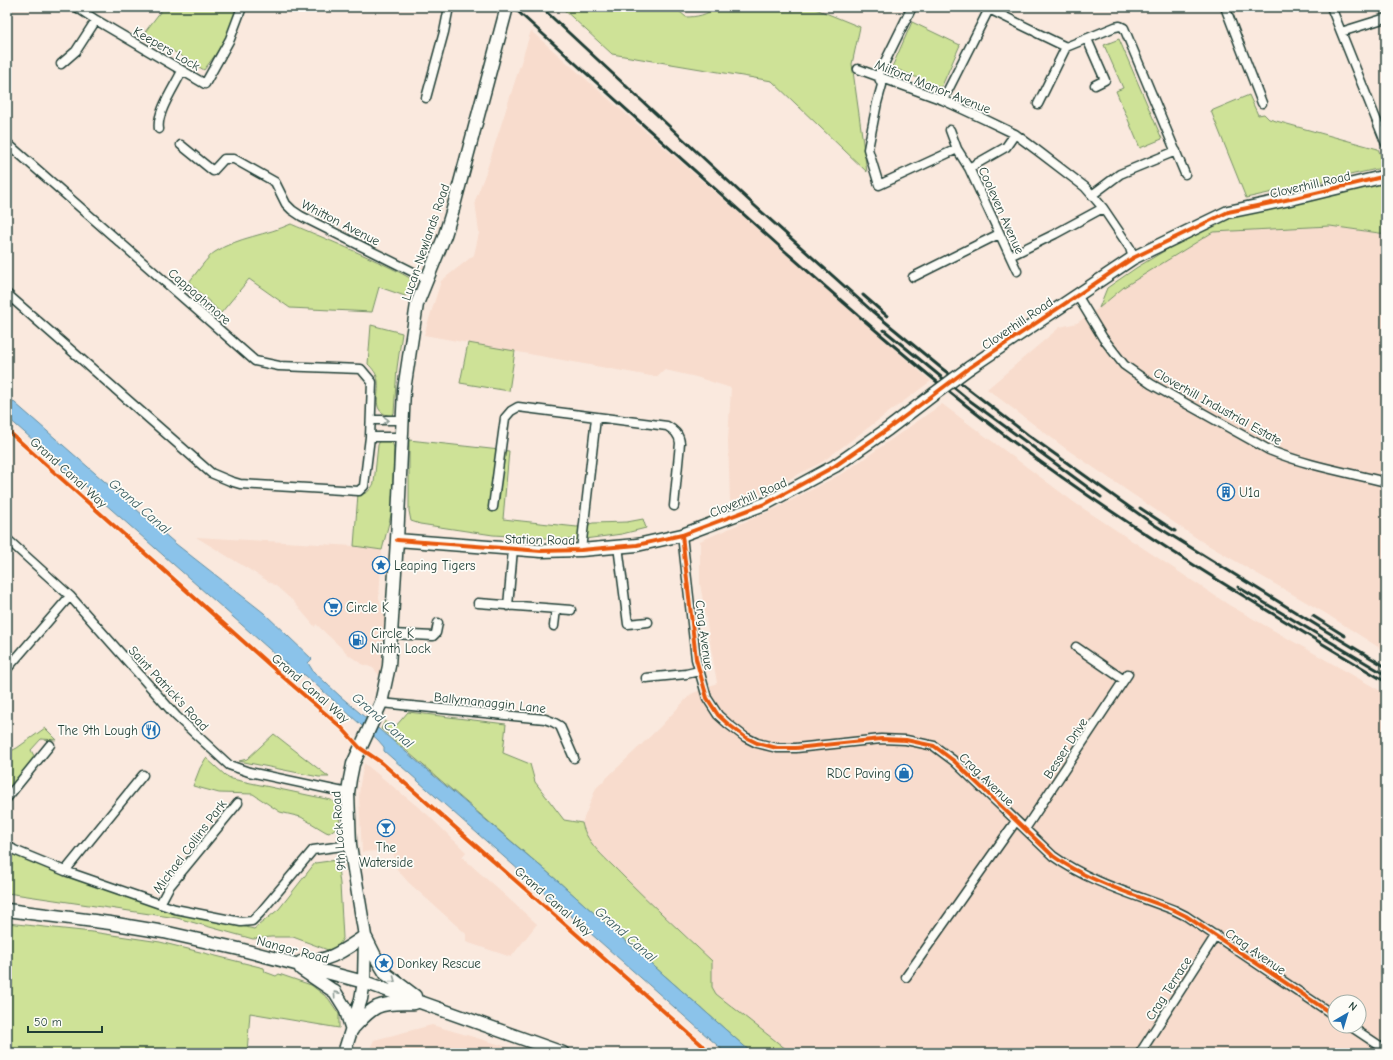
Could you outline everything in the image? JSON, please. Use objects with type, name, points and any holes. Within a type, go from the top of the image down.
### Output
[{"type":"street","name":"Keepers Lock","points":[[76,7],[205,84],[230,39],[242,7]]},
{"type":"street","points":[[426,98],[444,32],[449,7]]},
{"type":"street","points":[[912,7],[878,76],[882,85],[868,149],[879,185],[957,149]]},
{"type":"street","points":[[1225,7],[1262,103]]},
{"type":"street","points":[[1331,7],[1386,144]]},
{"type":"street","points":[[943,100],[987,8],[1066,47]]},
{"type":"street","name":"Lucan-Newlands Road","points":[[397,540],[404,390],[417,304],[445,235],[453,209],[506,10]]},
{"type":"street","points":[[1341,32],[1386,18]]},
{"type":"street","points":[[61,64],[76,51],[96,20]]},
{"type":"street","points":[[1038,104],[1066,47],[1120,26],[1124,28],[1185,174]]},
{"type":"street","points":[[1087,39],[1106,80],[1095,85]]},
{"type":"street","name":"Milford Manor Avenue","points":[[858,69],[943,100],[1015,134],[1092,194],[1104,208],[1130,248],[1133,258]]},
{"type":"street","points":[[159,129],[159,120],[182,71]]},
{"type":"street","points":[[950,130],[957,149],[969,168]]},
{"type":"street","name":"Cooleven Avenue","points":[[1015,134],[1006,147],[969,168],[1017,271]]},
{"type":"street","name":"Cappaghmore","points":[[7,143],[255,361],[279,366],[361,369],[372,382],[370,437],[364,486],[359,490],[240,484],[212,473],[7,294]]},
{"type":"street","name":"Whitton Avenue","points":[[181,145],[213,171],[224,159],[234,159],[275,182],[286,204],[301,216],[426,279]]},
{"type":"street","points":[[1092,194],[1120,174],[1176,151]]},
{"type":"street","name":"Cloverhill Road","points":[[682,535],[767,502],[835,466],[888,429],[968,368],[1133,258],[1183,232],[1228,212],[1386,176]]},
{"type":"street","points":[[1010,256],[1104,208]]},
{"type":"street","points":[[913,277],[999,234]]},
{"type":"street","name":"Cloverhill Industrial Estate","points":[[1077,295],[1103,338],[1124,365],[1151,384],[1269,450],[1288,458],[1327,469],[1386,482]]},
{"type":"street","points":[[493,507],[505,418],[511,411],[518,407],[667,426],[674,430],[680,443],[674,506]]},
{"type":"street","points":[[582,550],[596,418]]},
{"type":"street","points":[[371,420],[402,420]]},
{"type":"street","points":[[370,437],[401,437]]},
{"type":"street","name":"Station Road","points":[[397,540],[541,551],[582,550],[637,545],[682,535]]},
{"type":"street","name":"Crag Avenue","points":[[682,535],[696,659],[699,671],[707,698],[718,715],[735,731],[757,743],[786,748],[881,738],[906,740],[934,746],[954,761],[1053,856],[1064,864],[1088,876],[1174,910],[1216,936],[1327,1011]]},
{"type":"street","name":"Saint Patrick's Road","points":[[7,539],[70,596],[176,716],[229,765],[249,772],[348,793]]},
{"type":"street","name":"9th Lock Road","points":[[344,1053],[361,999],[364,982],[365,936],[350,845],[348,793],[353,764],[381,703],[390,666],[397,540]]},
{"type":"street","points":[[618,546],[628,624],[648,622]]},
{"type":"street","points":[[508,606],[513,549]]},
{"type":"street","points":[[7,669],[70,596]]},
{"type":"street","points":[[478,603],[570,610]]},
{"type":"street","points":[[554,626],[556,609]]},
{"type":"street","points":[[392,634],[433,636],[436,633],[438,623]]},
{"type":"street","name":"Besser Drive","points":[[1025,829],[1126,677],[1076,647]]},
{"type":"street","points":[[646,678],[686,674],[699,671]]},
{"type":"street","name":"Ballymanaggin Lane","points":[[381,703],[553,722],[560,726],[574,758]]},
{"type":"street","points":[[7,798],[50,745]]},
{"type":"street","points":[[65,872],[143,775]]},
{"type":"street","name":"Michael Collins Park","points":[[160,904],[169,888],[238,802]]},
{"type":"street","points":[[906,976],[1016,821]]},
{"type":"street","name":"Michael Collins Park","points":[[7,844],[14,850],[65,872],[175,909],[242,922],[252,921],[260,913],[313,850],[350,845]]},
{"type":"street","name":"Nangor Road","points":[[7,910],[103,922],[164,932],[364,982],[562,1053]]},
{"type":"street","points":[[289,963],[315,962],[337,955],[365,936],[386,974],[424,1003]]},
{"type":"street","name":"Crag Terrace","points":[[1140,1053],[1216,936]]},
{"type":"street","points":[[289,963],[328,986],[335,992],[345,1008],[352,1030],[378,1006],[424,1003]]},
{"type":"street","points":[[1362,1034],[1386,1050]]},
{"type":"shaded area","points":[[531,31],[931,381],[822,462],[751,499],[730,501],[728,440],[731,388],[696,377],[665,370],[656,377],[424,335],[441,281],[474,255],[479,233],[475,201],[486,172]]},
{"type":"shaded area","points":[[1330,226],[1386,234],[1386,652],[1325,613],[1201,541],[1065,448],[987,389],[1060,327],[1077,323],[1099,308],[1124,287],[1213,232]]},
{"type":"shaded area","points":[[942,404],[1075,503],[1229,605],[1386,694],[1386,1053],[791,1053],[716,994],[712,987],[712,961],[599,852],[588,839],[582,823],[596,788],[659,728],[691,694],[717,683],[700,584],[700,541],[775,509],[845,472]]},
{"type":"shaded area","points":[[196,537],[354,546],[382,550],[379,598],[385,618],[380,676],[373,668],[362,664],[350,656],[316,624],[315,627],[293,601],[276,586]]},
{"type":"shaded area","points":[[364,763],[428,815],[466,852],[462,857],[537,924],[511,957],[466,942],[466,934],[408,882],[396,868],[393,850],[362,852],[359,797]]},
{"type":"shaded area","points":[[432,1025],[501,1045],[522,1053],[368,1053],[374,1040]]},
{"type":"green space","points":[[164,7],[238,7],[224,43],[204,70],[155,40],[145,32]]},
{"type":"green space","points":[[561,7],[674,7],[686,17],[694,17],[709,12],[715,7],[811,7],[860,27],[852,64],[867,172],[772,81],[612,54]]},
{"type":"green space","points":[[912,22],[960,45],[941,88],[892,67]]},
{"type":"green space","points":[[1119,39],[1162,139],[1140,148],[1116,91],[1123,88],[1104,45]]},
{"type":"green space","points":[[1249,95],[1258,115],[1264,114],[1269,119],[1378,149],[1386,167],[1246,198],[1211,111]]},
{"type":"green space","points":[[1386,182],[1386,234],[1330,226],[1213,232],[1124,287],[1099,308],[1107,288],[1136,268],[1184,239],[1233,217]]},
{"type":"green space","points":[[291,224],[395,270],[414,282],[414,288],[405,296],[379,287],[372,312],[290,308],[249,279],[221,313],[189,282],[209,257],[215,252],[243,239]]},
{"type":"green space","points":[[371,325],[402,333],[397,368],[394,413],[391,416],[384,414],[378,407],[377,378],[368,364]]},
{"type":"green space","points":[[468,343],[515,351],[509,391],[460,383]]},
{"type":"green space","points":[[383,439],[392,442],[394,448],[392,511],[382,550],[354,546],[358,494],[368,492],[374,483],[378,445]]},
{"type":"green space","points":[[409,440],[509,451],[503,519],[577,527],[593,523],[627,522],[643,519],[646,528],[622,534],[577,540],[493,535],[420,524],[411,521],[409,511]]},
{"type":"green space","points":[[408,712],[506,724],[503,753],[530,764],[535,782],[564,820],[582,823],[588,838],[599,852],[712,961],[712,987],[716,994],[791,1053],[752,1053],[559,882],[381,729],[385,721],[395,727]]},
{"type":"green space","points":[[45,728],[57,740],[41,739],[31,750],[34,756],[32,761],[7,792],[7,753],[17,748]]},
{"type":"green space","points":[[274,734],[329,777],[319,777],[239,761],[247,759]]},
{"type":"green space","points":[[206,758],[225,775],[232,779],[331,800],[338,806],[340,825],[329,833],[301,817],[280,812],[253,794],[219,793],[193,786],[200,768]]},
{"type":"green space","points":[[7,845],[160,907],[254,929],[279,909],[315,863],[337,860],[343,938],[337,948],[328,950],[293,937],[253,939],[177,918],[7,893]]},
{"type":"green space","points":[[7,923],[92,932],[160,942],[264,968],[265,972],[276,976],[279,974],[311,985],[328,998],[339,1014],[339,1028],[250,1013],[247,1053],[7,1053]]},
{"type":"water","points":[[7,396],[176,544],[264,613],[312,659],[308,663],[313,671],[340,696],[559,882],[752,1053],[726,1053],[384,751],[384,747],[378,740],[305,675],[299,675],[294,671],[7,417]]},
{"type":"railway","points":[[513,7],[829,290],[906,357],[986,421],[1082,492],[1182,558],[1386,682]]},
{"type":"railway","points":[[541,7],[755,206],[872,311],[940,367],[1028,435],[1153,524],[1386,667]]},
{"type":"railway","points":[[863,295],[887,316]]},
{"type":"railway","points":[[884,330],[969,400],[1101,497]]},
{"type":"railway","points":[[1140,508],[1175,531]]},
{"type":"railway","points":[[1238,587],[1386,675]]},
{"type":"railway","points":[[1313,616],[1345,636]]},
{"type":"cycle path","points":[[397,540],[541,551],[581,550],[637,545],[682,535],[767,503],[835,466],[888,429],[969,368],[1133,258],[1228,212],[1295,198],[1386,176]]},
{"type":"cycle path","name":"Grand Canal Way","points":[[7,430],[342,728],[360,748],[382,763],[711,1053]]},
{"type":"cycle path","points":[[682,535],[696,659],[707,698],[718,715],[745,737],[757,743],[777,748],[796,748],[881,739],[906,740],[934,746],[954,761],[1053,856],[1096,880],[1186,916],[1327,1011]]},
{"type":"place","name":"U1a","points":[[1226,492]]},
{"type":"place","name":"Leaping Tigers","points":[[381,565]]},
{"type":"place","name":"Circle K","points":[[333,607]]},
{"type":"place","name":"Circle K Ninth Lock","points":[[358,640]]},
{"type":"place","name":"The 9th Lough","points":[[151,730]]},
{"type":"place","name":"RDC Paving","points":[[904,773]]},
{"type":"place","name":"The Waterside","points":[[386,828]]},
{"type":"place","name":"Donkey Rescue","points":[[384,963]]},
{"type":"water label","name":"Grand Canal","points":[[140,506]]},
{"type":"water label","name":"Grand Canal","points":[[383,720]]},
{"type":"water label","name":"Grand Canal","points":[[626,934]]}]
